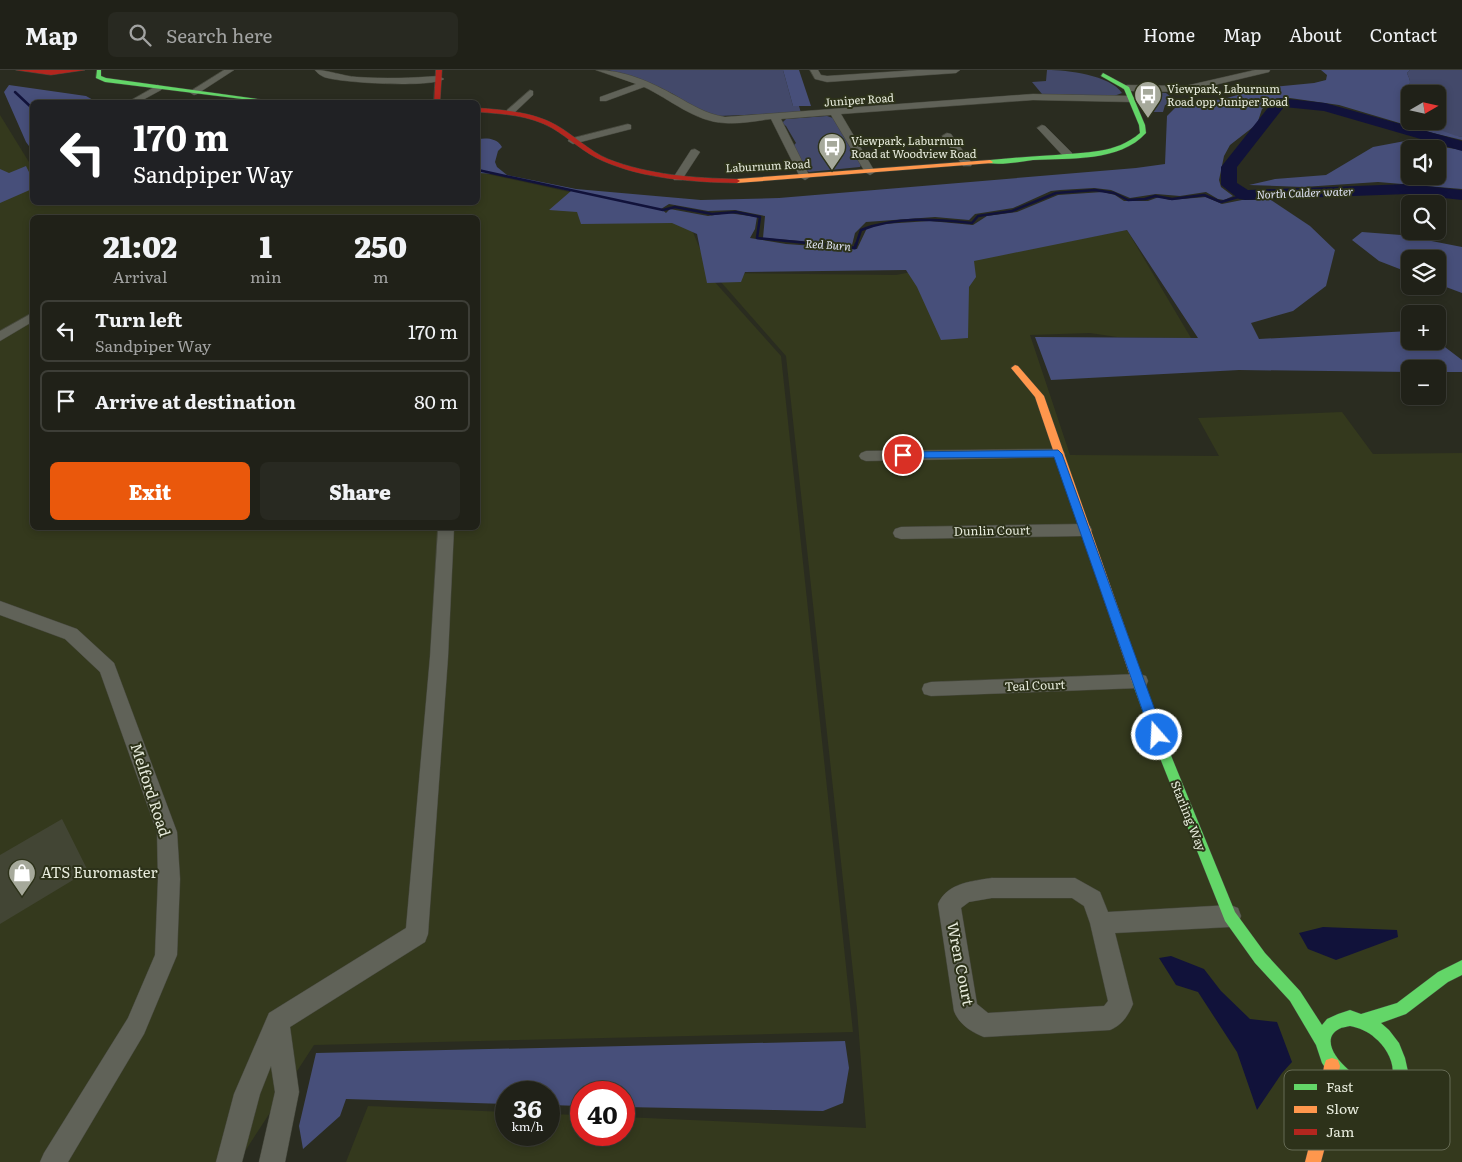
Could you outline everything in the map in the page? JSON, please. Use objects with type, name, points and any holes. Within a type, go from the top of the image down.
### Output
[{"type":"street","points":[[19,70],[51,73],[82,70],[88,72],[100,71],[98,77],[105,80],[260,100]]},
{"type":"street","points":[[194,92],[230,70]]},
{"type":"street","points":[[319,70],[328,75],[387,82],[439,75],[437,100]]},
{"type":"street","name":"Juniper Road","points":[[600,70],[644,84],[666,94],[706,117],[736,120],[1033,97],[1132,99]]},
{"type":"street","points":[[814,70],[818,77],[823,79],[885,72],[956,70]]},
{"type":"street","points":[[1090,74],[1107,73],[1127,88],[1185,88],[1266,70]]},
{"type":"street","points":[[603,99],[644,84]]},
{"type":"street","points":[[137,100],[158,88]]},
{"type":"street","name":"Laburnum Road","points":[[480,110],[510,112],[541,120],[556,128],[589,152],[626,167],[678,178],[731,182],[1068,156],[1124,148],[1137,140],[1143,133],[1142,125],[1127,88]]},
{"type":"street","points":[[510,112],[530,93]]},
{"type":"street","points":[[835,113],[870,172]]},
{"type":"street","points":[[775,117],[805,177]]},
{"type":"street","points":[[574,141],[628,127]]},
{"type":"street","points":[[1042,128],[1068,156]]},
{"type":"street","points":[[947,136],[967,164]]},
{"type":"street","points":[[678,178],[695,152]]},
{"type":"street","points":[[0,337],[30,318]]},
{"type":"street","name":"Starling Way","points":[[1015,368],[1039,396],[1138,681],[1186,810],[1230,916],[1260,958],[1295,996],[1323,1042]]},
{"type":"street","points":[[866,456],[1058,454]]},
{"type":"street","points":[[229,1162],[247,1094],[277,1021],[416,934],[438,657],[446,530]]},
{"type":"street","name":"Dunlin Court","points":[[900,532],[1084,530]]},
{"type":"street","name":"Melford Road","points":[[0,608],[71,634],[108,668],[166,832],[169,879],[166,955],[136,1026],[54,1162]]},
{"type":"street","name":"Teal Court","points":[[931,689],[1138,681]]},
{"type":"street","name":"Wren Court","points":[[992,888],[1074,888],[1092,899],[1101,923],[1121,1004],[1110,1018],[984,1025],[966,1011],[949,904],[964,893],[992,888]]},
{"type":"street","points":[[1101,923],[1230,916]]},
{"type":"street","points":[[1335,1070],[1326,1054],[1323,1042],[1327,1027],[1401,1009],[1443,977],[1462,967]]},
{"type":"street","name":"Starling Way","points":[[1295,996],[1350,1020]]},
{"type":"street","points":[[1391,1044],[1401,1009]]},
{"type":"street","points":[[1350,1020],[1383,1034],[1398,1055],[1401,1070]]},
{"type":"street","points":[[272,1162],[287,1092],[277,1021]]},
{"type":"street","points":[[1331,1070],[1332,1066]]},
{"type":"shaded area","points":[[608,70],[783,70],[793,106],[799,106],[801,113],[718,116],[700,111],[673,94],[652,84]]},
{"type":"shaded area","points":[[783,70],[799,70],[811,106],[793,106]]},
{"type":"shaded area","points":[[1047,70],[1065,71],[1098,78],[1116,87],[1122,93],[1114,96],[1042,94],[1032,82],[1046,81]]},
{"type":"shaded area","points":[[1321,70],[1410,70],[1407,73],[1409,85],[1401,85],[1401,123],[1339,105],[1290,98],[1274,99],[1262,109],[1257,124],[1230,145],[1224,156],[1219,180],[1221,187],[1233,196],[1224,200],[1218,199],[1206,192],[1180,196],[1156,194],[1130,198],[1111,190],[1094,188],[1051,191],[1013,208],[975,214],[969,220],[935,217],[866,222],[855,233],[852,245],[763,238],[765,216],[735,210],[708,211],[669,204],[661,209],[666,213],[670,209],[708,216],[728,213],[757,217],[755,229],[750,238],[786,244],[857,249],[867,228],[883,224],[930,221],[973,225],[987,216],[1017,212],[1058,195],[1103,192],[1115,195],[1124,201],[1148,201],[1159,197],[1170,200],[1206,197],[1222,204],[1242,200],[1271,200],[1310,226],[1335,250],[1326,286],[1293,311],[1251,323],[1259,339],[1401,331],[1401,350],[1446,350],[1446,348],[1462,360],[1462,372],[1446,372],[1446,360],[1401,360],[1401,372],[1239,370],[1051,380],[1035,337],[1198,338],[1127,230],[974,261],[976,277],[969,287],[968,338],[941,340],[917,287],[906,270],[745,272],[741,282],[707,283],[697,234],[672,223],[581,224],[577,212],[549,210],[571,191],[496,174],[480,173],[480,139],[492,139],[500,144],[502,147],[498,151],[495,162],[497,167],[507,175],[576,189],[701,200],[779,198],[1136,168],[1165,164],[1167,116],[1175,108],[1227,98],[1261,88],[1314,83],[1326,80],[1327,75]]},
{"type":"shaded area","points":[[1410,70],[1462,70],[1462,137],[1449,135],[1437,130],[1446,130],[1446,85],[1409,85],[1407,73]]},
{"type":"shaded area","points":[[9,85],[86,96],[93,100],[30,100],[30,147],[4,92]]},
{"type":"shaded area","points":[[1148,92],[1166,93],[1182,106],[1165,105],[1163,112],[1148,112],[1140,96]]},
{"type":"shaded area","points":[[0,115],[30,164],[30,205],[480,205],[480,172],[687,218],[713,280],[781,356],[853,1032],[314,1045],[238,1162],[0,1162]]},
{"type":"shaded area","points":[[827,116],[833,118],[861,165],[860,167],[809,172],[805,169],[793,146],[796,143],[786,126],[782,123],[786,119]]},
{"type":"shaded area","points":[[1423,130],[1441,130],[1462,137],[1462,140]]},
{"type":"shaded area","points":[[1401,142],[1401,184],[1378,182],[1303,187],[1249,185],[1275,179],[1326,175],[1373,147]]},
{"type":"shaded area","points":[[1446,147],[1462,150],[1462,189],[1414,185],[1446,185]]},
{"type":"shaded area","points":[[26,166],[30,174],[30,190],[0,203],[0,169],[9,173]]},
{"type":"shaded area","points":[[1127,230],[1191,338],[1117,337],[1090,333],[1030,335],[1070,455],[1219,456],[1198,418],[1342,412],[1373,454],[1462,453],[1462,1162],[346,1162],[368,1106],[495,1112],[495,1146],[560,1146],[560,1114],[570,1115],[570,1146],[635,1146],[635,1118],[866,1128],[857,1009],[786,356],[713,273],[896,275]]},
{"type":"shaded area","points":[[1362,232],[1401,235],[1401,240],[1426,240],[1462,247],[1462,293],[1446,287],[1446,250],[1401,250],[1401,270],[1379,261],[1352,240]]},
{"type":"shaded area","points":[[1323,927],[1397,930],[1398,937],[1336,960],[1308,949],[1299,933]]},
{"type":"shaded area","points":[[1171,956],[1204,969],[1221,991],[1250,1019],[1277,1022],[1292,1062],[1284,1070],[1257,1110],[1237,1052],[1198,992],[1176,985],[1159,958]]},
{"type":"shaded area","points":[[845,1041],[849,1068],[843,1103],[823,1111],[635,1107],[635,1081],[570,1081],[570,1106],[560,1105],[560,1081],[495,1081],[495,1104],[346,1099],[340,1116],[303,1149],[299,1126],[316,1053]]},
{"type":"building","name":"ATS Euromaster","points":[[62,819],[88,871],[0,924],[0,855]]},
{"type":"waterway","name":"Red Burn","points":[[15,92],[30,106]]},
{"type":"waterway","name":"North Calder water","points":[[1462,146],[1325,107],[1280,102],[1229,167],[1229,185],[1245,195],[1408,189],[1462,195]]},
{"type":"waterway","name":"Red Burn","points":[[480,170],[663,210],[675,207],[712,214],[736,212],[760,217],[757,238],[827,245]]},
{"type":"waterway","name":"Red Burn","points":[[856,245],[861,230],[888,222],[944,220],[972,223],[978,216],[1012,211],[1056,193],[1095,190],[1114,193],[1128,200],[1145,199],[1155,196],[1172,199],[1204,195],[1221,202],[1245,195]]},
{"type":"waterway","name":"Red Burn","points":[[815,244],[855,248],[856,244]]},
{"type":"traffic: fast","points":[[99,71],[98,77],[105,80],[260,100]]},
{"type":"traffic: fast","points":[[990,162],[1102,153],[1134,141],[1143,133],[1142,125],[1127,88],[1103,75]]},
{"type":"traffic: fast","points":[[1138,682],[1164,753],[1230,916],[1260,958],[1295,996],[1323,1042]]},
{"type":"traffic: fast","points":[[1362,1021],[1401,1009],[1443,977],[1462,967]]},
{"type":"traffic: fast","points":[[1350,1018],[1364,1022],[1384,1035],[1394,1049],[1400,1070]]},
{"type":"traffic: fast","points":[[1337,1070],[1328,1058],[1323,1046],[1324,1034],[1332,1024],[1350,1018]]},
{"type":"traffic: slow","points":[[737,181],[990,162]]},
{"type":"traffic: slow","points":[[1015,368],[1039,396],[1138,682]]},
{"type":"traffic: slow","points":[[1331,1070],[1332,1066]]},
{"type":"traffic: slow","points":[[1313,1162],[1316,1150]]},
{"type":"traffic: jam","points":[[19,70],[51,73],[82,70]]},
{"type":"traffic: jam","points":[[437,100],[439,70]]},
{"type":"traffic: jam","points":[[480,110],[518,114],[546,122],[599,157],[638,170],[704,180],[737,181]]},
{"type":"place","name":"Viewpark, Laburnum Road opp Juniper Road","points":[[1148,119]]},
{"type":"place","name":"Viewpark, Laburnum Road at Woodview Road","points":[[832,171]]},
{"type":"place","name":"ATS Euromaster","points":[[22,897]]},
{"type":"route","points":[[903,455],[976,453],[1058,454],[1157,735]]}]
